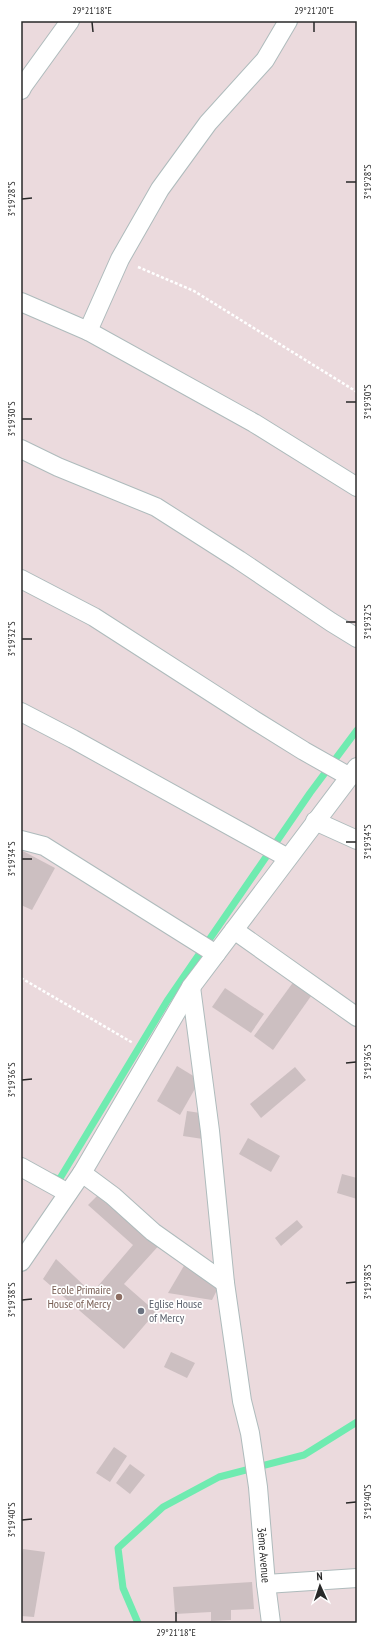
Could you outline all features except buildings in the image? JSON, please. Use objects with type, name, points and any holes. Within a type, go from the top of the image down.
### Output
[{"type":"street","points":[[21,90],[22,86],[70,21]]},
{"type":"street","points":[[88,330],[120,259],[160,189],[208,122],[265,60],[288,21]]},
{"type":"street","points":[[21,302],[88,330],[254,423],[357,487]]},
{"type":"street","points":[[21,448],[58,467],[156,507],[357,638]]},
{"type":"street","points":[[21,579],[94,617],[304,752],[354,772],[191,987],[82,1173],[21,1262]]},
{"type":"street","points":[[21,712],[73,739],[288,858]]},
{"type":"street","points":[[315,822],[357,840]]},
{"type":"street","points":[[21,840],[44,846],[216,954]]},
{"type":"street","points":[[234,930],[357,1017]]},
{"type":"street","name":"3ème Avenue","points":[[191,987],[210,1131],[225,1284],[242,1401],[250,1433],[258,1487],[266,1584],[271,1623]]},
{"type":"street","points":[[21,1167],[68,1193]]},
{"type":"street","points":[[82,1173],[112,1196],[154,1232],[225,1284]]},
{"type":"street","points":[[266,1584],[357,1578]]},
{"type":"path","points":[[120,259],[194,291],[357,392]]},
{"type":"path","points":[[21,978],[118,1035],[152,1053]]},
{"type":"waterway","points":[[53,1177],[59,1180],[167,1001],[310,793],[357,730]]},
{"type":"waterway","points":[[138,1623],[123,1588],[118,1548],[163,1507],[219,1477],[304,1455],[357,1422]]},
{"type":"place","name":"Ecole Primaire House of Mercy","points":[[119,1297]]},
{"type":"place","name":"Eglise House of Mercy","points":[[141,1311]]}]
